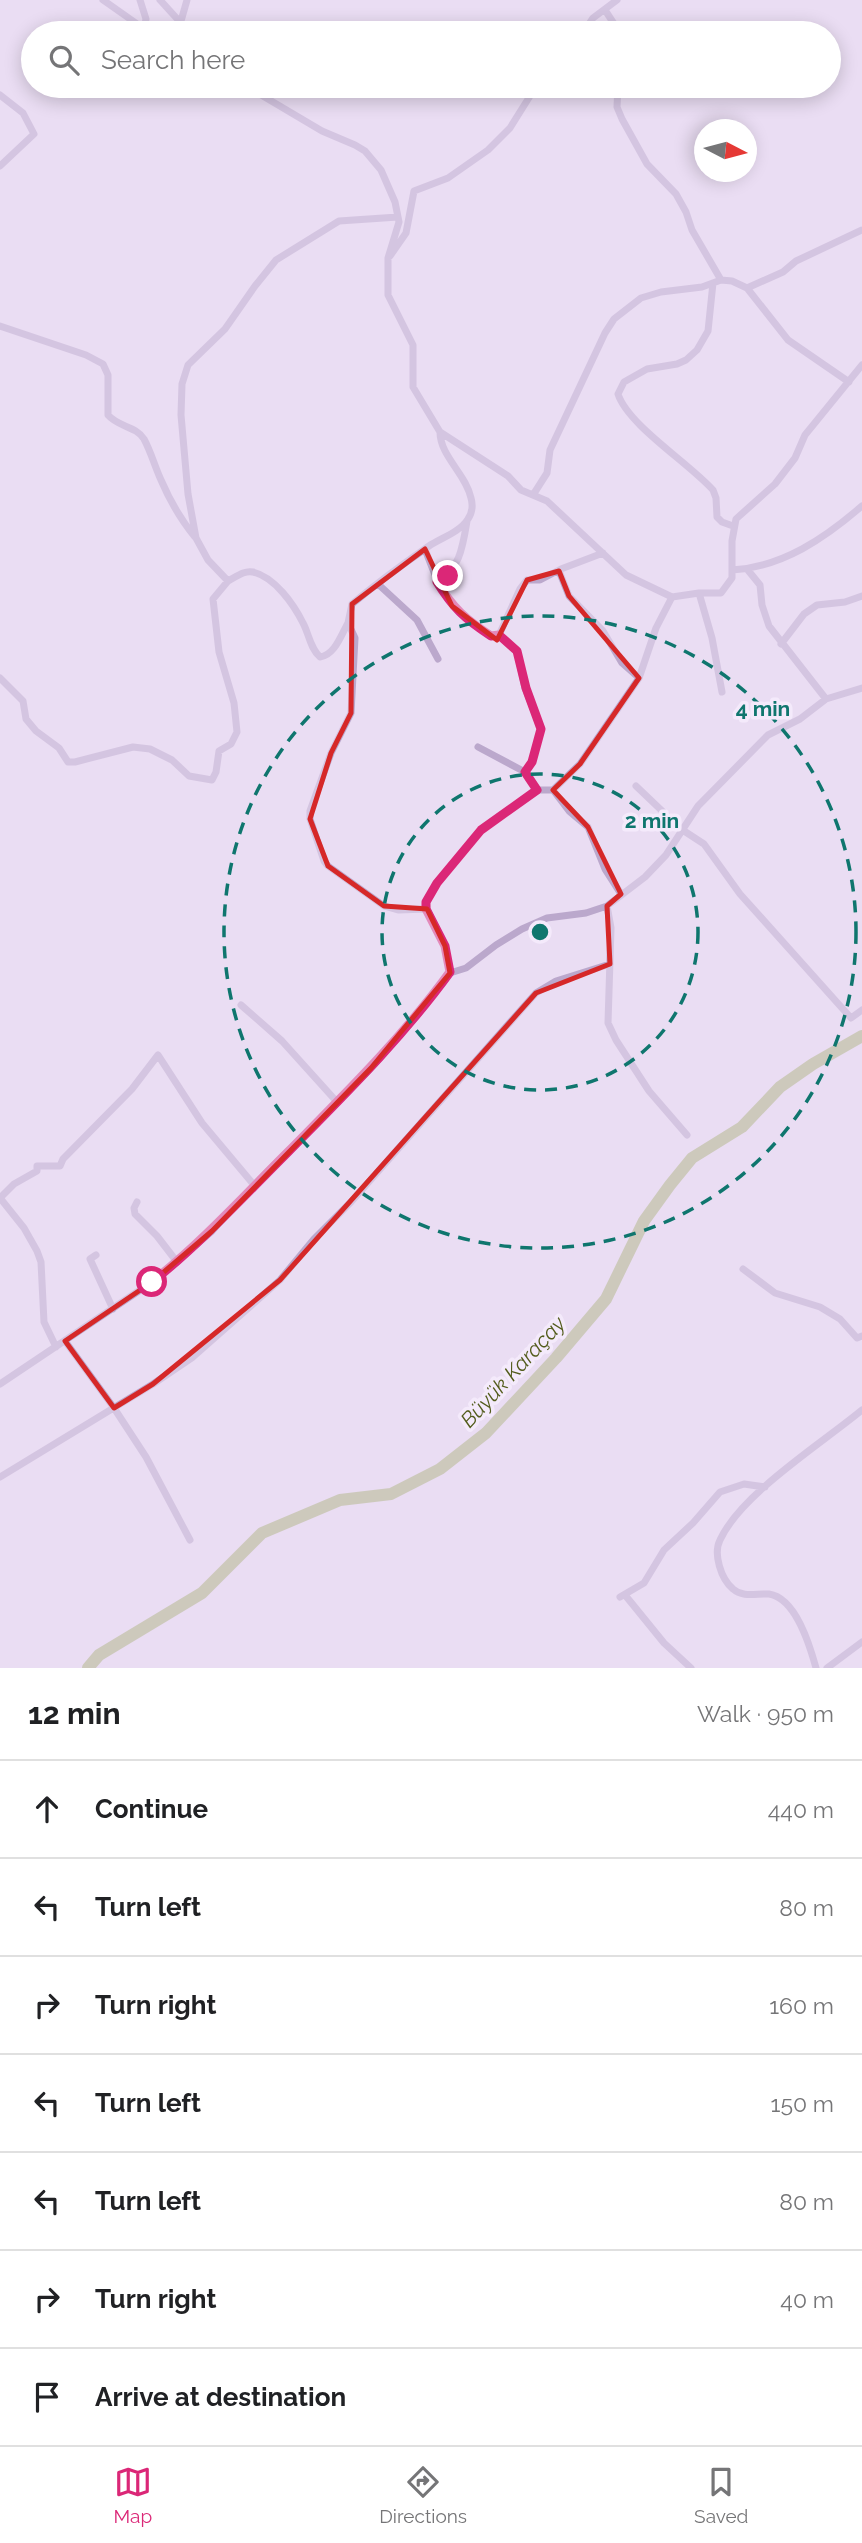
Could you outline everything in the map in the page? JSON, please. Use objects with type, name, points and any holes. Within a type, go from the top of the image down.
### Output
[{"type":"street","points":[[103,0],[134,21]]},
{"type":"street","points":[[140,0],[146,21]]},
{"type":"street","points":[[160,0],[181,21],[187,0]]},
{"type":"street","points":[[592,21],[617,0]]},
{"type":"street","points":[[605,10],[612,21]]},
{"type":"street","points":[[0,95],[23,113],[34,134],[0,166]]},
{"type":"street","points":[[266,98],[322,131],[365,151],[389,185],[398,217],[397,233],[388,258],[388,295],[413,345],[413,387],[440,432],[441,443],[464,478],[471,496],[472,506],[464,540],[454,567],[448,576],[437,582]]},
{"type":"street","points":[[388,258],[406,233],[414,191],[448,178],[488,150],[510,128],[529,98]]},
{"type":"street","points":[[617,98],[617,107],[622,119],[647,164],[676,194],[717,281],[708,331],[697,350],[677,364],[647,369],[624,382],[618,394],[620,400],[644,427],[713,490],[717,517],[733,526]]},
{"type":"street","points":[[196,538],[188,494],[181,415],[182,384],[188,365],[225,329],[276,260],[339,221],[398,217]]},
{"type":"street","points":[[533,495],[547,473],[551,450],[614,319],[641,298],[717,281],[747,288],[862,230]]},
{"type":"street","points":[[747,288],[788,340],[849,382]]},
{"type":"street","points":[[0,326],[86,355],[103,364],[108,375],[108,415],[113,421],[135,430],[143,438],[174,507],[208,560],[228,581]]},
{"type":"street","points":[[440,432],[508,476],[521,490],[547,500],[626,575],[672,597],[721,593],[732,578],[733,526],[736,519],[775,484],[794,458],[805,435],[861,371]]},
{"type":"street","points":[[732,570],[747,569],[784,559],[819,540],[862,506]]},
{"type":"street","points":[[0,678],[23,701],[26,719],[36,732],[59,748],[68,762],[133,747],[150,749],[172,760],[189,776],[212,780],[219,751],[231,744],[237,732],[234,703],[219,652],[213,599],[228,581],[244,572],[254,572],[276,587],[302,621],[314,651],[320,657],[326,657],[348,623],[352,604],[468,520]]},
{"type":"street","points":[[425,549],[437,582],[452,606],[464,618],[491,636],[499,635],[517,651],[526,688],[541,729],[532,762],[525,772]]},
{"type":"street","points":[[499,635],[520,589],[527,580],[540,580],[603,553]]},
{"type":"street","points":[[747,569],[760,584],[769,626],[826,699]]},
{"type":"street","points":[[559,571],[569,596],[603,631],[622,663],[639,678]]},
{"type":"street","points":[[378,584],[417,620],[438,659]]},
{"type":"street","points":[[699,593],[712,638],[722,692]]},
{"type":"street","points":[[781,644],[804,614],[817,605],[845,602],[862,596]]},
{"type":"street","points":[[450,972],[445,946],[426,909],[426,902],[437,883],[481,830],[537,790],[553,790],[580,764],[639,678],[656,628],[672,597]]},
{"type":"street","points":[[348,623],[355,638],[351,713],[331,753],[310,811],[310,819],[328,866],[384,906],[398,910],[426,909]]},
{"type":"street","points":[[0,1384],[113,1309],[177,1262],[212,1231],[416,1017],[450,972],[466,968],[496,945],[547,918],[586,913],[607,906],[645,877],[666,855],[698,806],[768,735],[800,719],[826,699],[862,688]]},
{"type":"street","points":[[478,747],[525,772],[537,790]]},
{"type":"street","points":[[636,786],[681,829],[704,844],[740,894],[851,1018],[862,1010]]},
{"type":"street","points":[[553,790],[569,811],[588,827],[605,869],[621,894]]},
{"type":"street","points":[[607,906],[611,928],[608,1023],[649,1091],[687,1135]]},
{"type":"street","points":[[0,1477],[193,1357],[280,1280],[536,993],[556,981],[610,964]]},
{"type":"street","points":[[241,1005],[282,1041],[337,1102]]},
{"type":"street","points":[[57,1347],[44,1322],[41,1262],[37,1251],[24,1227],[0,1198],[14,1184],[37,1171],[37,1166],[60,1166],[63,1159],[132,1089],[158,1055],[202,1123],[254,1185]]},
{"type":"street","points":[[137,1202],[135,1214],[158,1237],[177,1262]]},
{"type":"street","points":[[96,1255],[90,1259],[113,1309]]},
{"type":"street","points":[[743,1269],[775,1293],[820,1307],[840,1319],[860,1340]]},
{"type":"street","points":[[65,1341],[146,1457],[190,1540]]},
{"type":"street","points":[[816,1668],[810,1645],[799,1621],[785,1602],[772,1594],[739,1593],[731,1588],[720,1567],[718,1542],[742,1509],[765,1487],[862,1410]]},
{"type":"street","points":[[691,1668],[664,1643],[623,1596],[644,1583],[664,1550],[693,1523],[720,1492],[744,1484],[765,1487]]},
{"type":"street","points":[[827,1668],[862,1642]]},
{"type":"highlighted area","points":[[425,549],[452,606],[497,640],[527,580],[559,571],[569,596],[639,678],[580,764],[553,790],[588,827],[621,894],[607,906],[610,964],[536,993],[280,1280],[153,1384],[114,1408],[65,1341],[152,1282],[212,1231],[371,1068],[450,973],[445,946],[427,909],[384,906],[328,866],[310,819],[331,753],[351,713],[352,604]]},
{"type":"waterway","name":"Büyük Karaçay","points":[[88,1668],[99,1655],[202,1593],[262,1533],[340,1500],[391,1494],[440,1469],[486,1433],[556,1358],[606,1299],[644,1221],[692,1158],[742,1127],[780,1087],[813,1064],[862,1036]]},
{"type":"route","points":[[152,1282],[212,1231],[371,1068],[436,993],[450,972],[445,946],[426,909],[426,902],[437,883],[481,830],[537,790],[525,772],[532,762],[541,729],[526,688],[517,651],[499,635],[491,636],[464,618],[452,606],[437,582],[448,576]]}]
